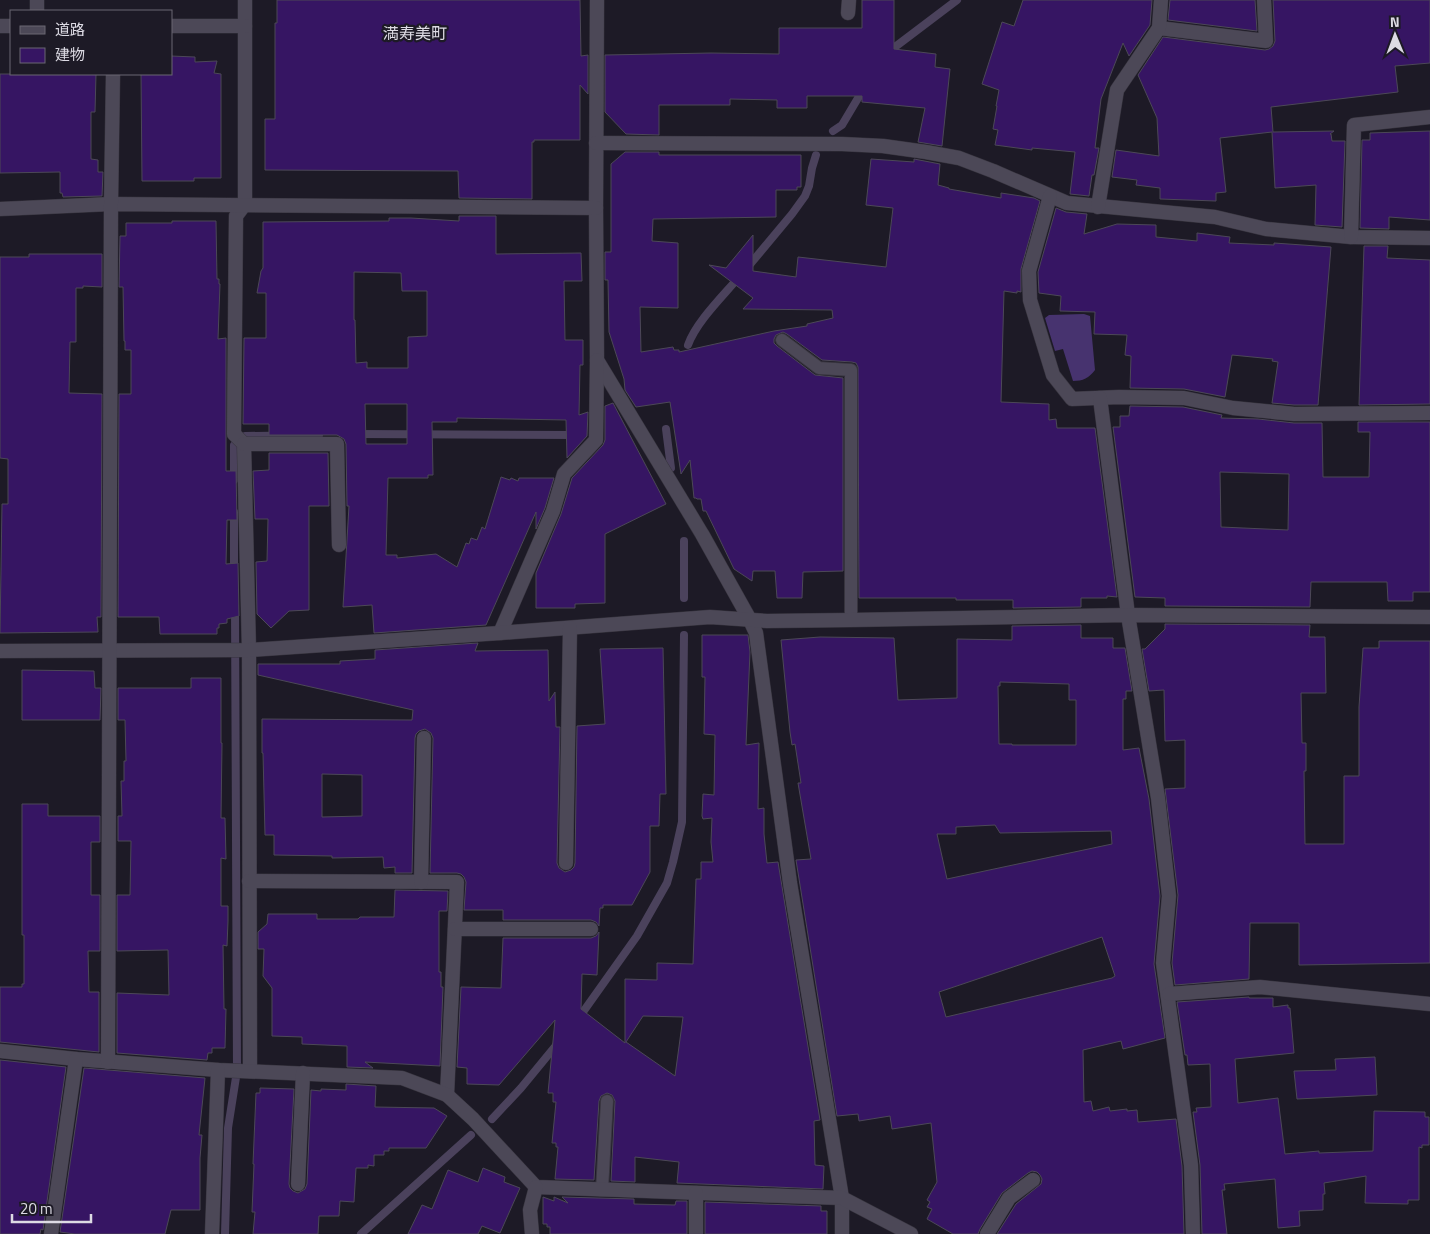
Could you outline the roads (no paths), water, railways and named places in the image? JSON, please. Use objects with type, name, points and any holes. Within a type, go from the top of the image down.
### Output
[{"type":"street","points":[[245,0],[245,204],[236,216],[234,434],[244,444],[249,650],[250,1071]]},
{"type":"street","points":[[500,633],[553,511],[564,474],[596,440],[598,360],[596,0]]},
{"type":"street","points":[[1098,206],[1117,90],[1159,28],[1161,0]]},
{"type":"street","points":[[1159,28],[1266,41],[1264,0]]},
{"type":"street","points":[[172,26],[245,26]]},
{"type":"street","points":[[108,1062],[113,75]]},
{"type":"street","points":[[1351,237],[1354,125],[1430,117]]},
{"type":"street","points":[[596,143],[842,144],[892,148],[958,158],[1067,203],[1215,217],[1266,229],[1351,237],[1430,238]]},
{"type":"street","points":[[1050,196],[1029,271],[1030,300],[1052,375],[1072,399],[1119,397],[1184,398],[1233,408],[1294,414],[1430,413]]},
{"type":"street","points":[[0,209],[111,204],[596,208]]},
{"type":"street","points":[[598,360],[702,534],[756,633],[790,883],[842,1198],[842,1234]]},
{"type":"street","points":[[1100,398],[1128,615],[1158,798],[1169,896],[1163,963],[1191,1165],[1193,1234]]},
{"type":"street","points":[[244,444],[337,444],[339,545]]},
{"type":"street","points":[[0,651],[249,650],[710,617],[750,620],[1128,615],[1430,618]]},
{"type":"street","points":[[566,863],[570,628]]},
{"type":"street","points":[[420,882],[424,738]]},
{"type":"street","points":[[249,881],[457,882],[447,1095]]},
{"type":"street","points":[[455,929],[591,929]]},
{"type":"street","points":[[1168,994],[1260,987],[1430,1004]]},
{"type":"street","points":[[0,1051],[108,1062],[218,1070],[402,1078],[447,1095],[473,1119],[536,1187],[842,1198],[911,1234]]},
{"type":"street","points":[[51,1234],[76,1059]]},
{"type":"street","points":[[212,1234],[218,1070]]},
{"type":"street","points":[[298,1184],[303,1073]]},
{"type":"street","points":[[987,1234],[1009,1198],[1033,1180]]},
{"type":"street","points":[[532,1234],[530,1210],[536,1187]]},
{"type":"street","points":[[696,1193],[696,1234]]},
{"type":"lane","points":[[782,340],[820,368],[851,370],[851,620]]},
{"type":"lane","points":[[602,1190],[607,1101]]},
{"type":"waterway","points":[[887,53],[957,0]]},
{"type":"waterway","points":[[833,131],[842,125],[864,88]]},
{"type":"waterway","points":[[747,268],[805,196],[816,155]]},
{"type":"waterway","points":[[688,345],[703,318],[739,277]]},
{"type":"waterway","points":[[666,429],[671,468]]},
{"type":"waterway","points":[[356,434],[577,435]]},
{"type":"waterway","points":[[234,480],[234,445],[245,436],[319,435]]},
{"type":"waterway","points":[[234,512],[234,573]]},
{"type":"waterway","points":[[684,541],[684,598]]},
{"type":"waterway","points":[[225,1234],[228,1128],[237,1071],[235,607]]},
{"type":"waterway","points":[[578,1019],[637,936],[667,883],[673,862],[682,822],[684,635]]},
{"type":"waterway","points":[[492,1119],[521,1088],[558,1043]]},
{"type":"waterway","points":[[361,1234],[471,1135]]},
{"type":"district","name":"満寿美町","points":[[415,33]]}]
